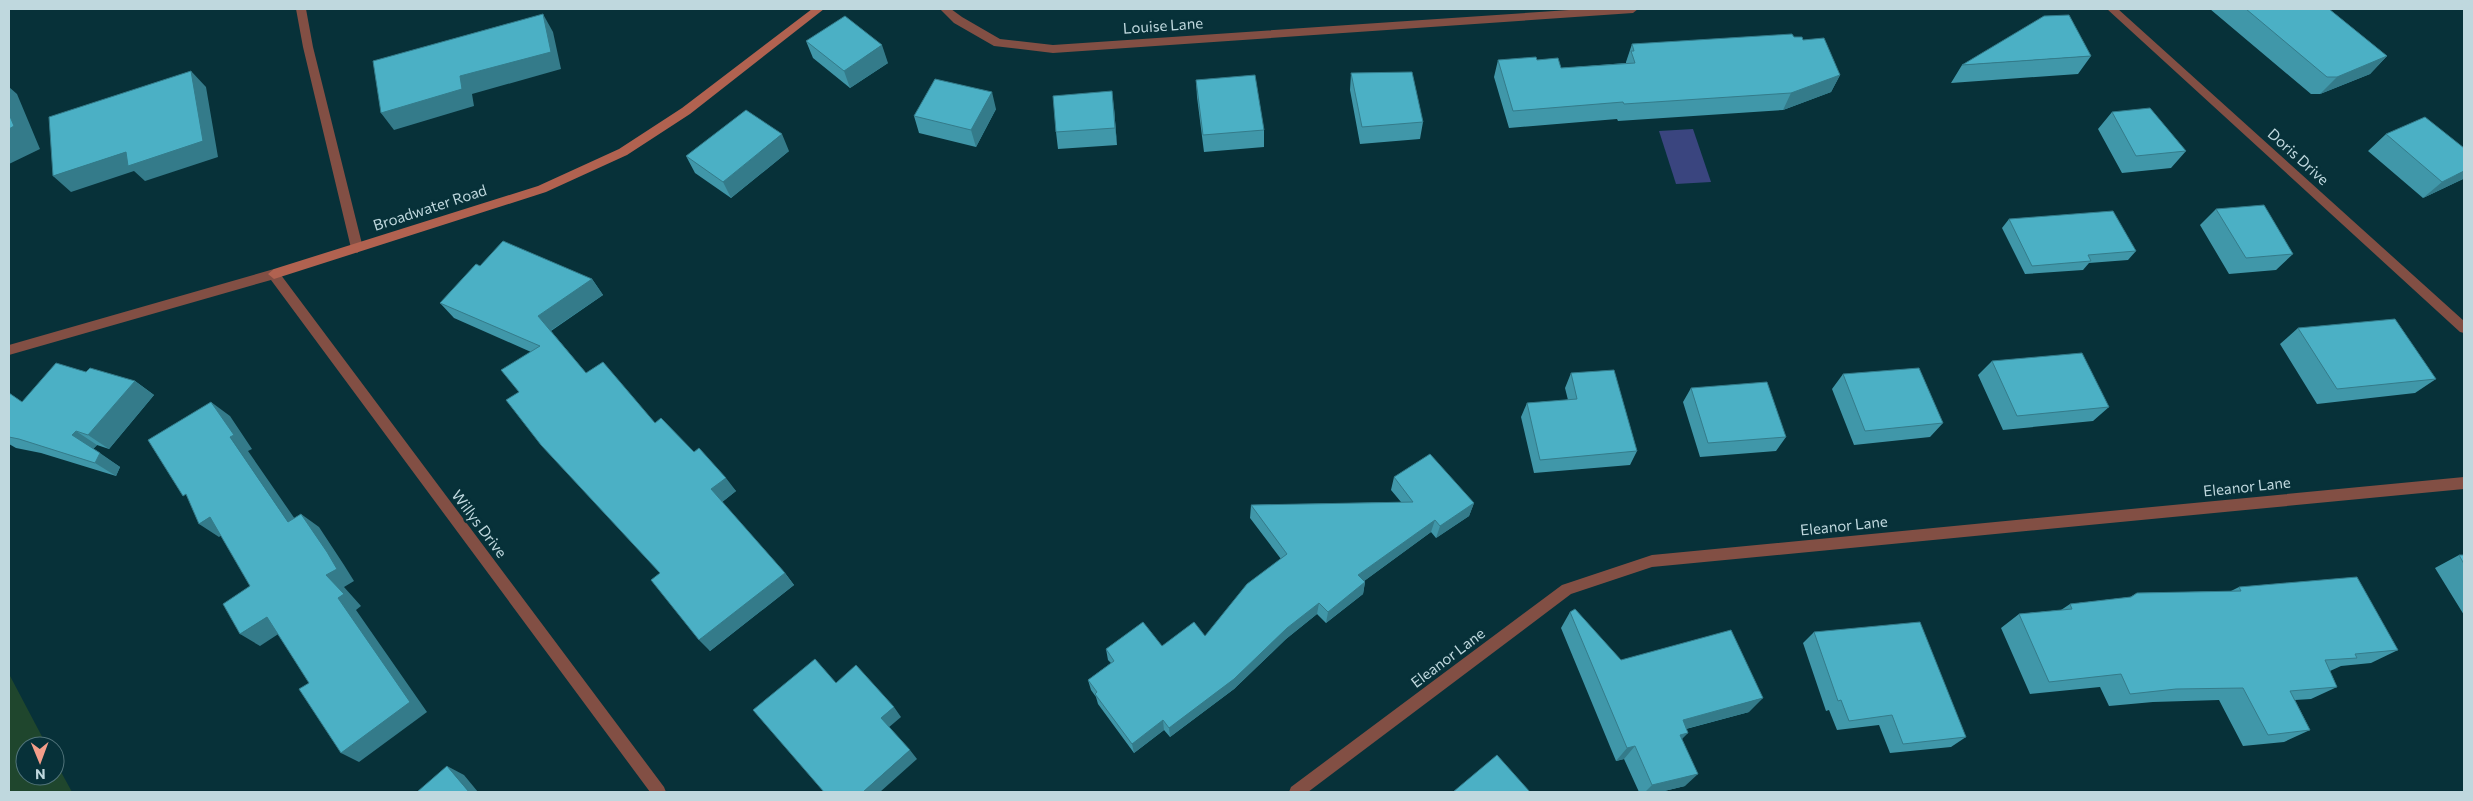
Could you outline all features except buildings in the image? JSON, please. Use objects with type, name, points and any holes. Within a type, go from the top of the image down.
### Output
[{"type":"street","points":[[301,9],[308,47],[357,248]]},
{"type":"street","name":"Broadwater Road","points":[[9,350],[274,274],[542,189],[623,152],[686,111],[819,9]]},
{"type":"street","name":"Louise Lane","points":[[945,9],[958,20],[998,43],[1053,48],[1633,9]]},
{"type":"street","name":"Doris Drive","points":[[2112,9],[2464,328]]},
{"type":"street","name":"Willys Drive","points":[[274,274],[659,792]]},
{"type":"street","name":"Eleanor Lane","points":[[1296,792],[1567,589],[1652,561],[2464,482]]},
{"type":"green space","points":[[9,674],[42,736],[15,736],[15,786],[65,786],[65,779],[72,792],[9,792]]},
{"type":"water","points":[[1693,129],[1711,182],[1676,184],[1659,131]]}]
